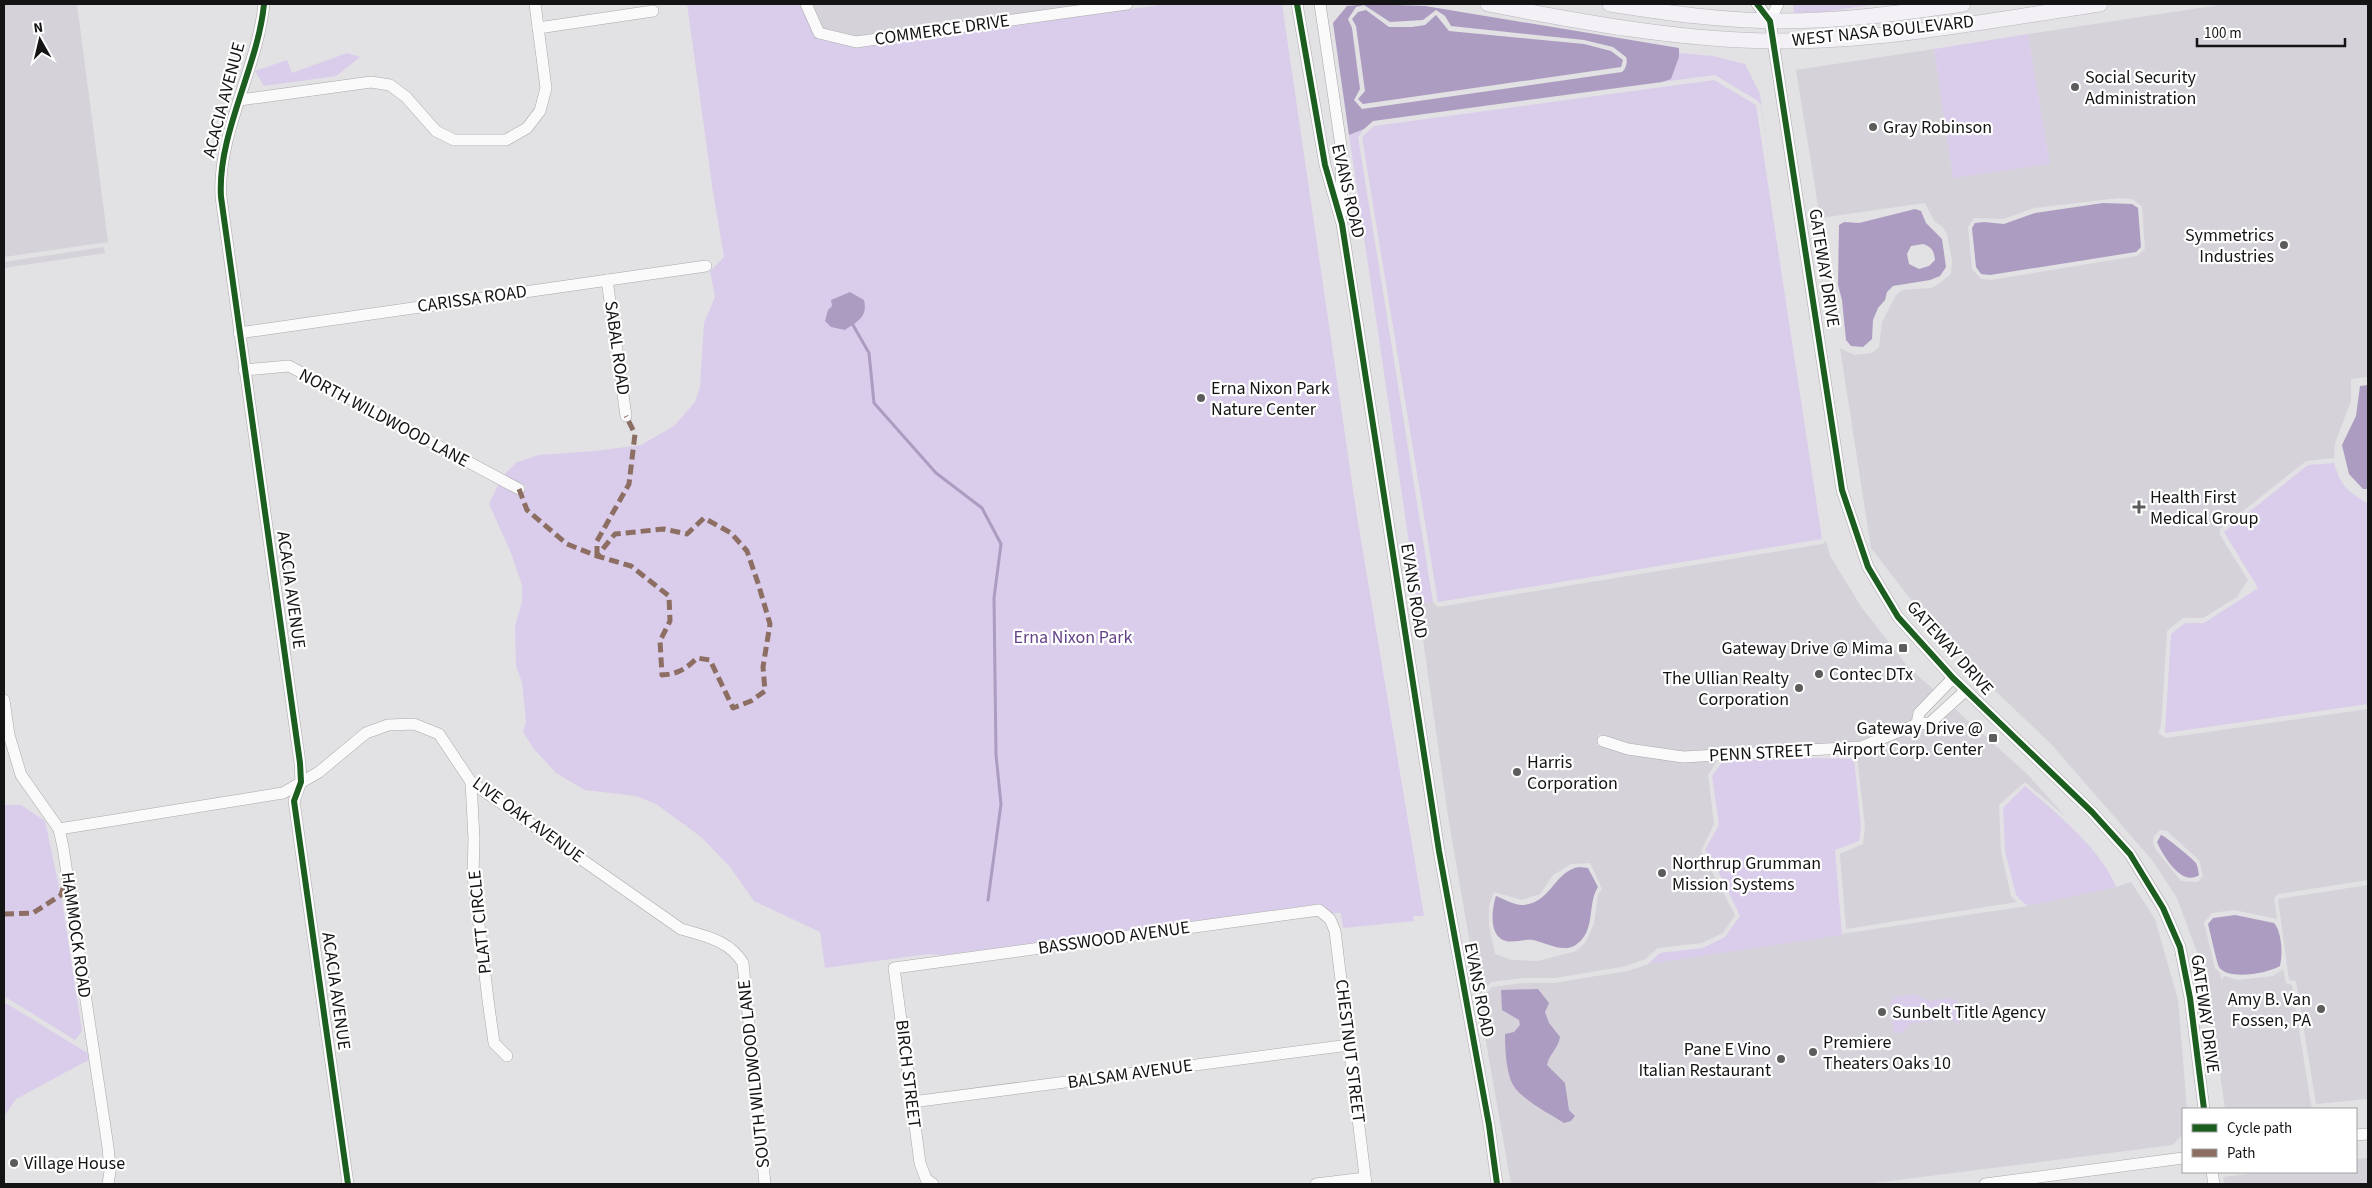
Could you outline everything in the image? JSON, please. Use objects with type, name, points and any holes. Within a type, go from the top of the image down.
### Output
[{"type":"main road","name":"WEST NASA BOULEVARD","points":[[1488,4],[1669,34],[1774,41],[1898,34],[2100,4]]},
{"type":"main road","name":"WEST NASA BOULEVARD","points":[[1610,4],[1688,15],[1770,21],[1875,16],[1962,4]]},
{"type":"street","name":"ACACIA AVENUE","points":[[264,4],[240,100],[223,158],[220,177],[244,370],[300,763],[301,782],[294,801],[348,1184]]},
{"type":"street","points":[[240,100],[371,82],[390,85],[406,97],[436,131],[454,140],[506,140],[527,128],[540,111],[546,88],[534,4]]},
{"type":"street","name":"COMMERCE DRIVE","points":[[806,4],[819,33],[856,42],[1128,4]]},
{"type":"street","name":"EVANS ROAD","points":[[1298,4],[1325,165],[1342,224],[1440,860],[1488,1118],[1497,1184]]},
{"type":"street","name":"EVANS ROAD","points":[[1320,4],[1341,146],[1342,224]]},
{"type":"street","name":"GATEWAY DRIVE","points":[[1757,4],[1770,21],[1774,41],[1842,490],[1868,567],[1898,617],[1953,678],[2092,812],[2130,854],[2163,908],[2180,947],[2190,998],[2204,1108]]},
{"type":"street","points":[[1770,21],[1778,4]]},
{"type":"street","points":[[538,28],[653,12]]},
{"type":"street","name":"CARISSA ROAD","points":[[239,333],[706,266]]},
{"type":"street","name":"SABAL ROAD","points":[[607,280],[626,416]]},
{"type":"street","name":"NORTH WILDWOOD LANE","points":[[244,370],[288,366],[519,489]]},
{"type":"street","points":[[1917,724],[1919,713],[1953,678]]},
{"type":"street","name":"PENN STREET","points":[[1602,741],[1628,748],[1683,757],[1748,755],[1860,747],[1917,724],[1930,723],[1965,691]]},
{"type":"street","name":"HAMMOCK ROAD","points":[[4,700],[9,735],[20,775],[59,829],[63,847],[108,1148],[110,1171],[108,1184]]},
{"type":"street","name":"LIVE OAK AVENUE","points":[[59,829],[283,793],[319,772],[366,734],[388,725],[414,724],[439,734],[471,782],[681,929],[716,939],[736,952],[743,963]]},
{"type":"street","name":"PLATT CIRCLE","points":[[471,782],[474,839],[473,875],[486,984],[494,1043],[507,1056]]},
{"type":"street","name":"BASSWOOD AVENUE","points":[[894,968],[1319,910],[1330,919]]},
{"type":"street","name":"CHESTNUT STREET","points":[[1330,919],[1335,932],[1366,1181]]},
{"type":"street","name":"SOUTH WILDWOOD LANE","points":[[743,963],[765,1184]]},
{"type":"street","name":"BIRCH STREET","points":[[894,968],[920,1163],[929,1182]]},
{"type":"street","name":"BALSAM AVENUE","points":[[912,1102],[1349,1045]]},
{"type":"street","points":[[1985,1184],[2182,1158]]},
{"type":"street","points":[[1319,1184],[1366,1181]]},
{"type":"shaded area","points":[[4,4],[77,4],[108,242],[4,257]]},
{"type":"shaded area","points":[[813,4],[1086,4],[858,36],[823,28]]},
{"type":"shaded area","points":[[1368,4],[1425,6],[1679,48],[1679,57],[1671,79],[1662,82],[1373,121],[1364,129],[1349,135],[1333,23],[1347,6]],"holes":[[[1364,5],[1390,22],[1423,20],[1436,10],[1445,16],[1451,26],[1584,40],[1613,47],[1626,57],[1627,63],[1622,72],[1362,109],[1354,100],[1360,89],[1352,28],[1348,19],[1356,7]]]},
{"type":"shaded area","points":[[2226,4],[2368,4],[2368,377],[2351,379],[2351,401],[2335,443],[2334,458],[2306,461],[2220,529],[2220,535],[2248,580],[2237,597],[2203,618],[2183,618],[2167,631],[2161,725],[2158,733],[2166,738],[2368,709],[2368,880],[2278,894],[2274,898],[2277,919],[2234,910],[2212,913],[2204,923],[2215,968],[2220,973],[2222,980],[2224,976],[2238,980],[2273,976],[2283,969],[2286,983],[2292,985],[2311,1105],[2314,1108],[2225,1108],[2216,1044],[2197,952],[2177,898],[2152,860],[2051,744],[1985,681],[1921,613],[1871,548],[1840,348],[1854,355],[1872,353],[1879,347],[1882,322],[1896,295],[1902,290],[1931,288],[1939,284],[1951,274],[1952,261],[1947,234],[1942,226],[1935,222],[1925,203],[1820,218],[1796,70],[1934,49],[1953,178],[2050,164],[2028,34]],"holes":[[[2119,198],[2132,199],[2142,206],[2145,249],[2137,256],[1991,280],[1981,279],[1972,269],[1968,227],[1974,218],[2003,219],[2034,208]],[[2160,830],[2167,831],[2199,860],[2203,876],[2198,882],[2181,881],[2156,850],[2153,843],[2154,836]]]},
{"type":"shaded area","points":[[1366,10],[1389,27],[1425,25],[1436,15],[1449,31],[1584,44],[1611,51],[1623,60],[1621,67],[1363,104],[1358,99],[1365,91],[1356,26],[1352,19],[1358,12]]},
{"type":"shaded area","points":[[2103,203],[2132,204],[2138,208],[2141,247],[2136,252],[1990,275],[1981,274],[1976,267],[1972,228],[1975,223],[2004,224],[2035,213]]},
{"type":"shaded area","points":[[1915,209],[1921,211],[1926,223],[1942,239],[1946,267],[1940,276],[1930,280],[1893,286],[1887,292],[1885,300],[1878,308],[1873,320],[1872,339],[1863,347],[1851,346],[1846,340],[1842,300],[1838,285],[1839,225],[1844,222],[1859,223]],"holes":[[[1923,244],[1929,246],[1935,260],[1929,266],[1919,269],[1909,264],[1907,254],[1911,246]]]},
{"type":"shaded area","points":[[104,247],[105,253],[4,268],[4,262]]},
{"type":"shaded area","points":[[850,292],[864,300],[865,311],[863,315],[845,330],[831,327],[825,321],[828,310],[832,306],[831,300]]},
{"type":"shaded area","points":[[2368,385],[2368,489],[2363,489],[2349,474],[2342,445],[2356,416],[2360,386]]},
{"type":"shaded area","points":[[1826,541],[1830,556],[1862,608],[1908,667],[1934,690],[1915,708],[1912,720],[1859,741],[1743,749],[1683,751],[1629,743],[1599,734],[1597,745],[1627,754],[1683,762],[1717,761],[1708,775],[1714,824],[1701,851],[1735,915],[1723,933],[1702,943],[1658,948],[1645,959],[1627,966],[1555,978],[1522,978],[1491,982],[1479,996],[1448,816],[1418,604],[1433,602],[1438,607],[1823,544]],"holes":[[[1590,863],[1602,889],[1598,895],[1594,924],[1585,943],[1576,951],[1538,961],[1512,960],[1495,954],[1489,926],[1489,906],[1494,892],[1522,900],[1540,894],[1553,875],[1571,864]]]},
{"type":"shaded area","points":[[1955,709],[2027,774],[2065,816],[2025,782],[1999,805],[2001,852],[2011,896],[2017,902],[1846,929],[1840,854],[1863,844],[1865,826],[1857,757],[1855,754],[1842,754],[1861,753],[1918,730],[1930,729]]},
{"type":"shaded area","points":[[2161,835],[2197,864],[2199,875],[2193,878],[2186,877],[2180,874],[2168,862],[2157,842]]},
{"type":"shaded area","points":[[1579,867],[1588,868],[1598,887],[1593,901],[1587,932],[1577,944],[1572,947],[1561,948],[1533,940],[1506,941],[1496,934],[1493,922],[1493,908],[1496,896],[1519,905],[1532,903],[1546,894],[1564,874]]},
{"type":"shaded area","points":[[2131,882],[2155,919],[2178,1000],[2187,1108],[2182,1108],[2182,1135],[2173,1145],[1866,1184],[1511,1184],[1479,1002],[1492,987],[1523,983],[1555,983],[1628,971],[1655,962],[2027,906]]},
{"type":"shaded area","points":[[2368,885],[2368,1099],[2316,1104],[2296,981],[2289,980],[2278,899]]},
{"type":"shaded area","points":[[2235,915],[2274,923],[2279,932],[2281,944],[2280,966],[2258,973],[2239,975],[2231,974],[2219,967],[2208,924],[2213,918]]},
{"type":"shaded area","points":[[1538,989],[1549,1003],[1545,1012],[1549,1023],[1560,1037],[1547,1065],[1565,1083],[1569,1110],[1575,1116],[1571,1121],[1564,1123],[1517,1091],[1507,1067],[1505,1034],[1514,1032],[1520,1025],[1519,1020],[1502,1010],[1501,990]]},
{"type":"shaded area","points":[[2368,1158],[2368,1184],[2224,1184],[2223,1177],[2255,1173],[2357,1173],[2357,1159]]},
{"type":"green space","name":"Erna Nixon Park","points":[[687,4],[801,4],[818,39],[857,48],[1168,4],[1282,4],[1356,510],[1424,916],[1413,916],[1414,921],[1343,928],[1341,913],[1333,913],[1318,904],[942,955],[928,954],[825,968],[820,932],[754,901],[730,867],[701,837],[656,804],[636,796],[585,790],[556,773],[534,749],[523,732],[526,721],[522,682],[516,666],[515,626],[522,602],[522,585],[511,553],[489,504],[498,485],[522,496],[526,486],[504,475],[517,462],[539,455],[641,445],[674,426],[695,402],[700,387],[704,323],[715,297],[710,271],[724,257]]},
{"type":"green space","points":[[1793,4],[1876,4],[1824,12],[1794,13]]},
{"type":"green space","points":[[2028,34],[2050,164],[1953,178],[1934,49]]},
{"type":"green space","points":[[347,53],[360,57],[336,76],[264,86],[255,71],[287,60],[292,73]]},
{"type":"green space","points":[[1679,53],[1713,56],[1745,64],[1760,94],[1769,159],[1761,105],[1758,101],[1715,75],[1662,82],[1671,78]]},
{"type":"green space","points":[[1714,80],[1756,105],[1822,539],[1438,602],[1362,137],[1374,126]]},
{"type":"green space","points":[[1364,129],[1358,137],[1433,602],[1418,604],[1349,135]]},
{"type":"green space","points":[[2334,463],[2339,477],[2346,488],[2368,503],[2368,704],[2165,733],[2171,634],[2185,623],[2204,623],[2258,588],[2224,532],[2308,465]]},
{"type":"green space","points":[[1812,758],[1854,759],[1861,827],[1859,841],[1835,850],[1842,935],[1648,964],[1660,953],[1703,948],[1725,937],[1740,916],[1723,880],[1705,850],[1719,825],[1712,776],[1723,761]]},
{"type":"green space","points":[[2025,786],[2089,845],[2109,873],[2116,887],[2027,906],[2016,895],[2005,851],[2003,808]]},
{"type":"green space","points":[[4,805],[21,805],[45,821],[62,901],[82,1031],[75,1040],[4,996]]},
{"type":"green space","points":[[1915,994],[1928,1001],[1951,998],[1957,1001],[1960,1023],[1945,1019],[1911,1023],[1902,1033],[1894,1033],[1890,1004],[1894,997]]},
{"type":"green space","points":[[4,1002],[94,1057],[16,1099],[4,1116]]},
{"type":"waterway","points":[[853,325],[869,353],[874,403],[936,473],[982,508],[1001,544],[994,598],[996,755],[1001,804],[988,900]]},
{"type":"marked path","points":[[597,556],[597,541],[629,484],[635,434],[626,416]]},
{"type":"marked path","points":[[519,489],[527,510],[567,544],[597,556],[631,566],[669,596],[670,621],[660,641],[662,675],[681,670],[697,658],[710,660],[733,708],[751,701],[765,691],[763,667],[770,624],[747,551],[731,533],[704,518],[687,534],[664,529],[615,534],[597,556]]},
{"type":"marked path","points":[[4,914],[33,913],[61,895],[67,875]]},
{"type":"cycle path","points":[[264,4],[254,52],[225,149],[221,173],[221,197],[300,763],[301,782],[294,801],[348,1184]]},
{"type":"cycle path","points":[[1297,4],[1325,165],[1342,224],[1439,851],[1489,1125],[1497,1184]]},
{"type":"cycle path","points":[[1757,4],[1770,21],[1842,490],[1868,567],[1898,617],[1953,678],[2092,812],[2130,854],[2163,908],[2180,947],[2190,998],[2204,1108]]},
{"type":"place","name":"Social Security Administration","points":[[2075,87]]},
{"type":"place","name":"Gray Robinson","points":[[1873,127]]},
{"type":"place","name":"Symmetrics Industries","points":[[2284,245]]},
{"type":"place","name":"Erna Nixon Park Nature Center","points":[[1201,398]]},
{"type":"place","name":"Health First Medical Group","points":[[2139,507]]},
{"type":"place","name":"Gateway Drive @ Mima","points":[[1903,648]]},
{"type":"place","name":"Contec DTx","points":[[1819,674]]},
{"type":"place","name":"The Ullian Realty Corporation","points":[[1799,688]]},
{"type":"place","name":"Gateway Drive @ Airport Corp. Center","points":[[1993,738]]},
{"type":"place","name":"Harris Corporation","points":[[1517,772]]},
{"type":"place","name":"Northrup Grumman Mission Systems","points":[[1662,873]]},
{"type":"place","name":"Amy B. Van Fossen, PA","points":[[2321,1009]]},
{"type":"place","name":"Sunbelt Title Agency","points":[[1882,1012]]},
{"type":"place","name":"Premiere Theaters Oaks 10","points":[[1813,1052]]},
{"type":"place","name":"Pane E Vino Italian Restaurant","points":[[1781,1059]]},
{"type":"place","name":"Village House","points":[[14,1163]]}]
